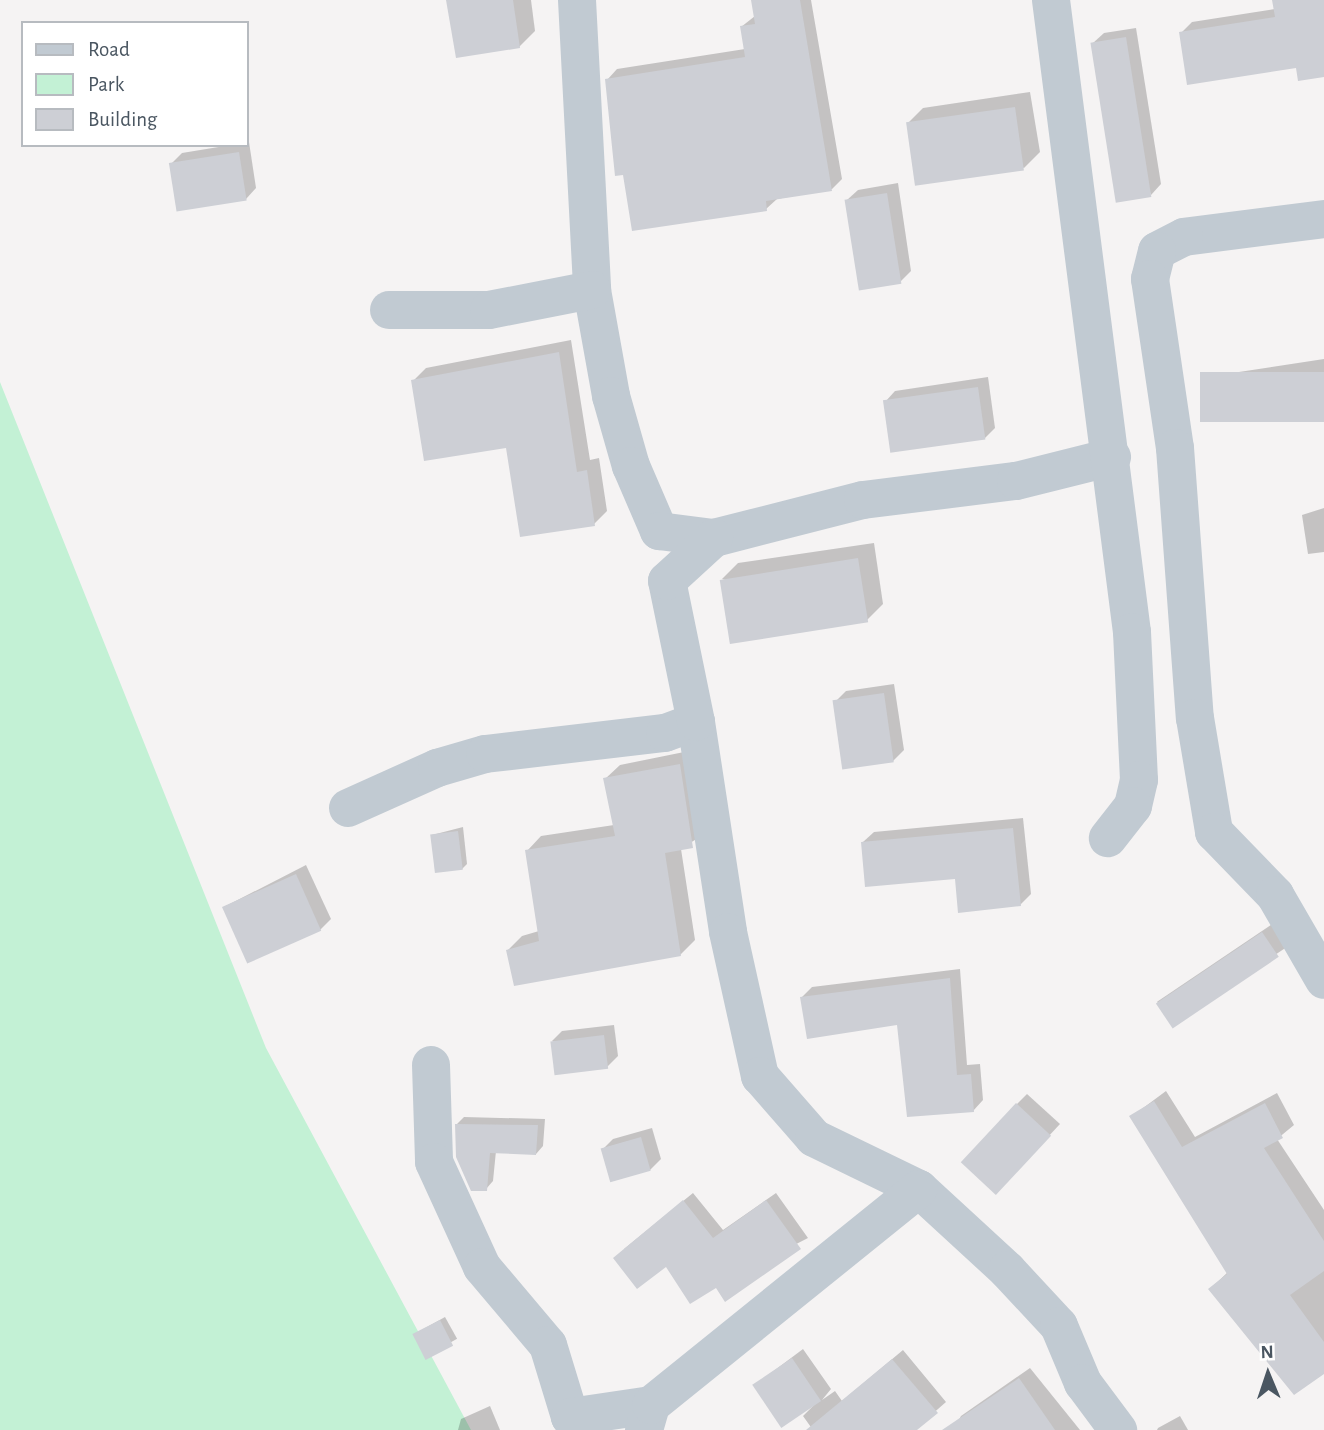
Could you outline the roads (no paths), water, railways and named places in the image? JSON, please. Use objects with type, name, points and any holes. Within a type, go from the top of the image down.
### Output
[{"type":"street","points":[[577,0],[592,290],[618,419],[659,531],[695,722],[728,932],[760,1076],[814,1138],[919,1189],[1059,1326],[1083,1382],[1118,1430]]},
{"type":"street","points":[[1051,0],[1112,457],[1112,503],[1132,632],[1139,780],[1133,806],[1108,838]]},
{"type":"street","points":[[1324,219],[1184,237],[1157,251],[1150,279],[1175,449],[1195,718],[1214,832],[1275,895],[1324,979]]},
{"type":"street","points":[[389,310],[489,310],[592,290]]},
{"type":"street","points":[[659,531],[715,538],[863,500],[1016,481],[1112,457]]},
{"type":"street","points":[[667,580],[715,538]]},
{"type":"street","points":[[348,808],[437,768],[485,754],[665,733],[695,722]]},
{"type":"street","points":[[431,1065],[434,1163],[482,1267],[548,1345],[576,1423],[648,1417],[919,1189]]}]
